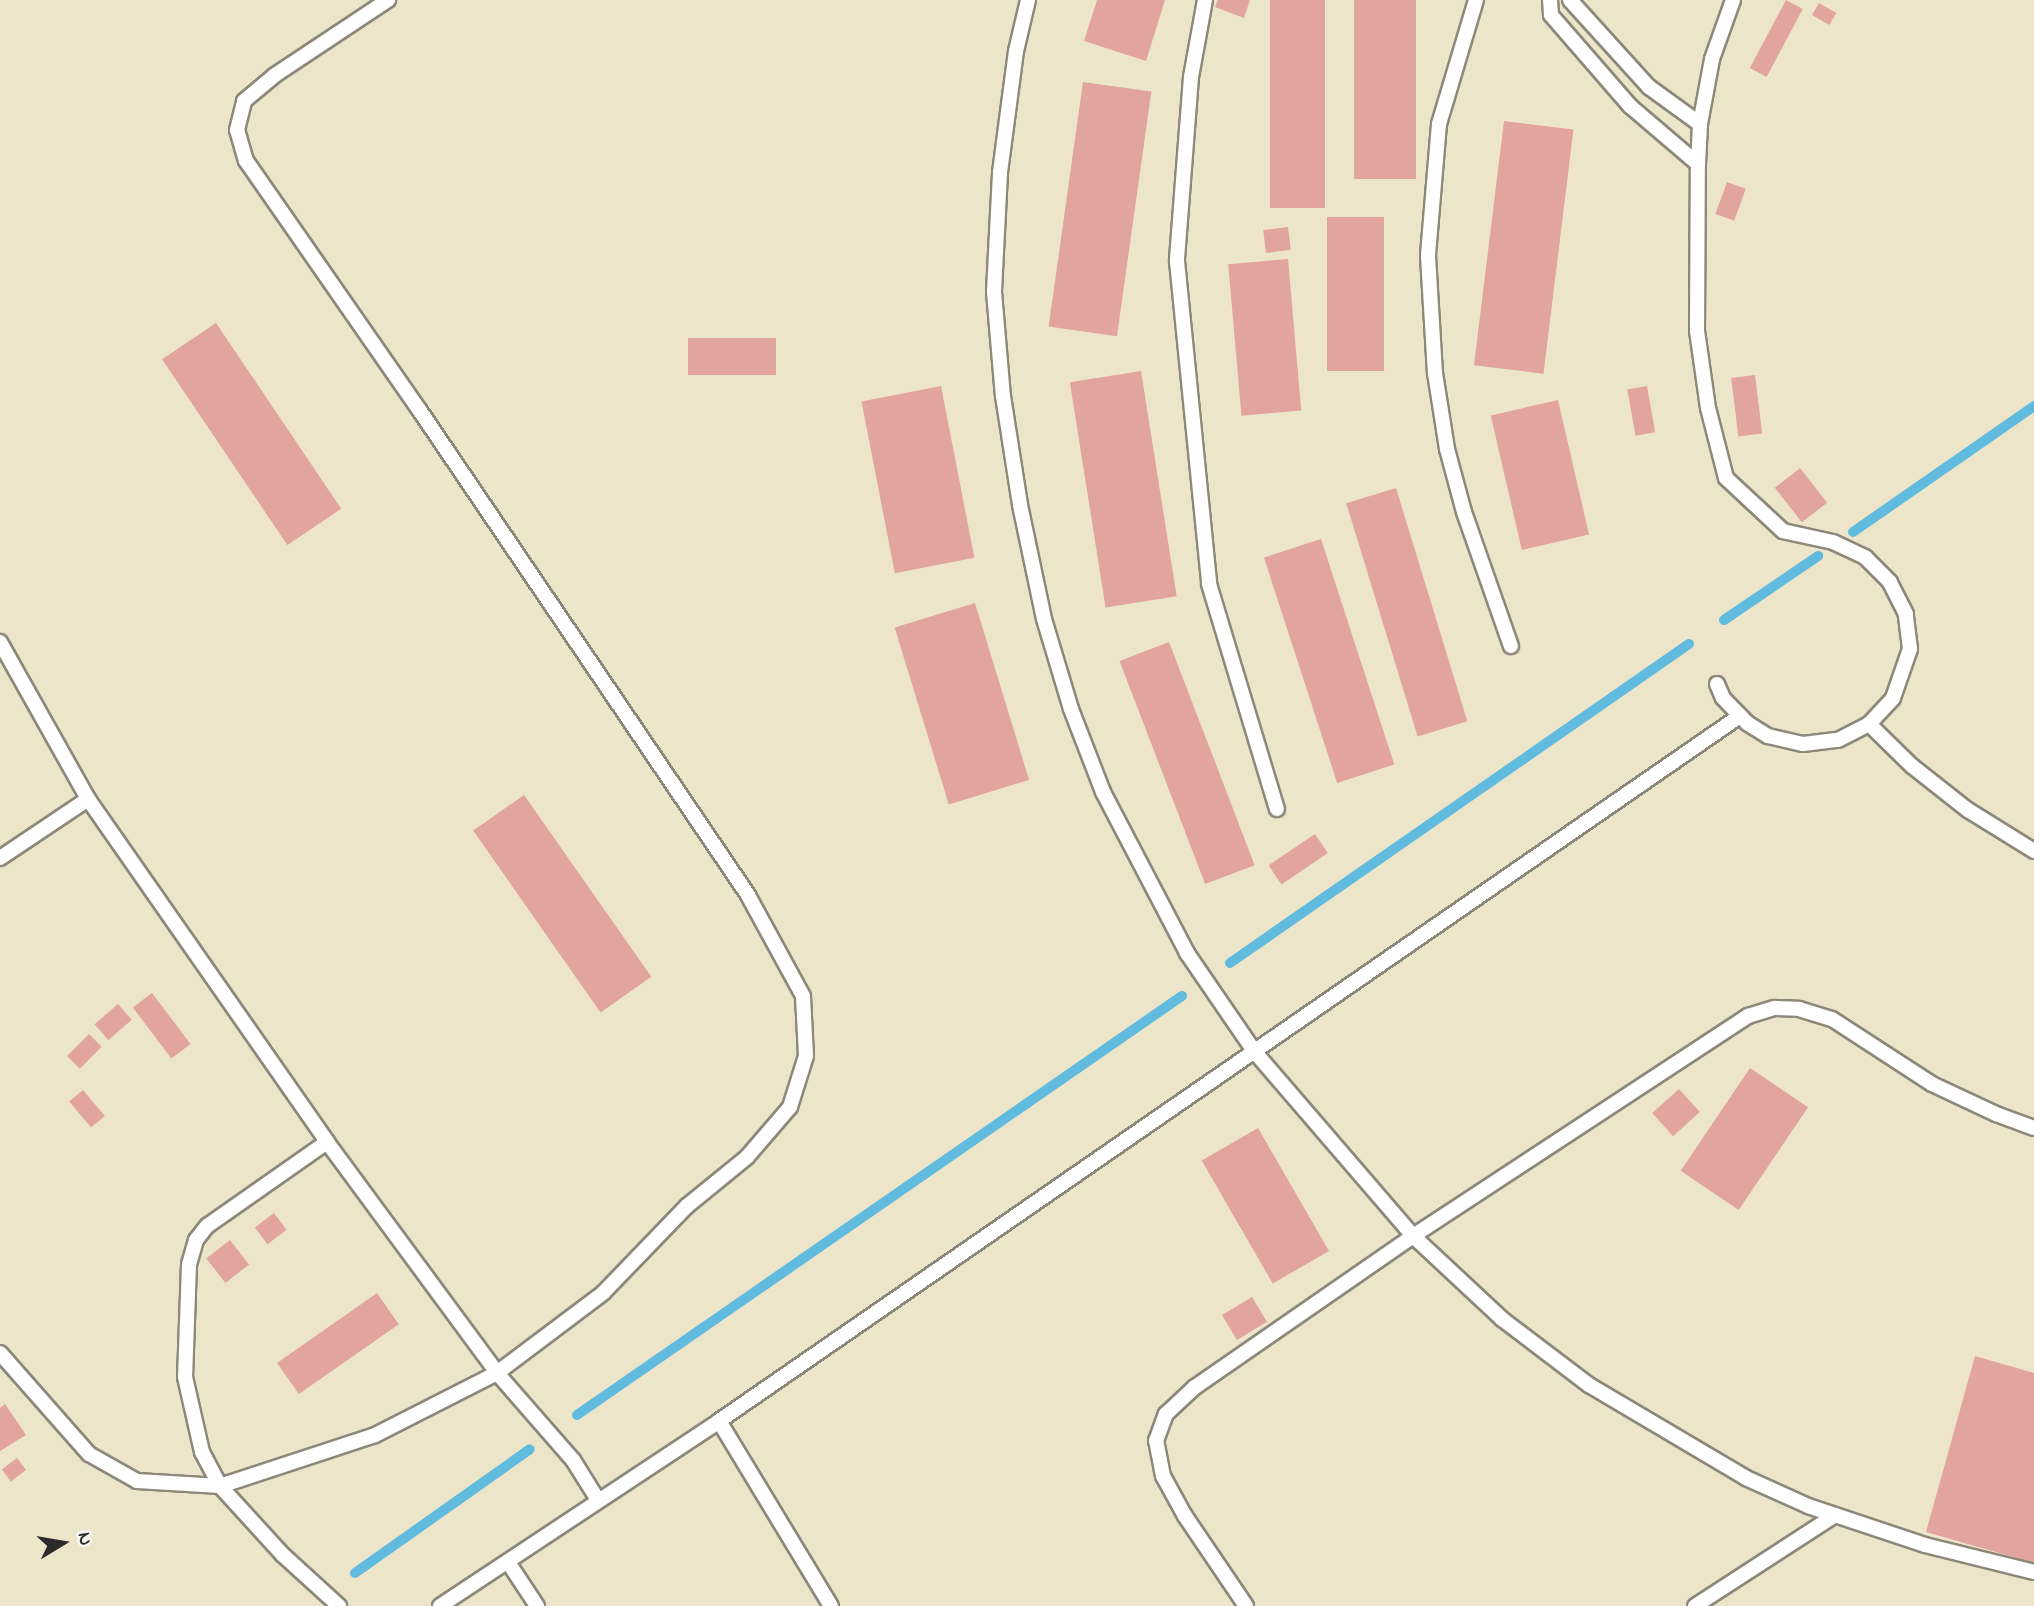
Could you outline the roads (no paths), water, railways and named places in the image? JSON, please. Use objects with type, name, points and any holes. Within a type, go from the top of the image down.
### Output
[{"type":"lane","points":[[0,1353],[89,1454],[137,1481],[220,1486],[375,1435],[497,1373],[603,1293],[687,1206],[747,1157],[790,1107],[806,1056],[803,996],[748,895],[420,411],[246,161],[237,131],[244,101],[275,75],[388,0]]},
{"type":"lane","points":[[1028,0],[1016,51],[1000,173],[994,292],[1003,396],[1020,505],[1044,618],[1071,709],[1103,792],[1187,953],[1254,1051],[1413,1236],[1502,1319],[1589,1385],[1746,1478],[1835,1515],[1925,1545],[2034,1572]]},
{"type":"lane","points":[[1205,0],[1191,77],[1177,261],[1209,584],[1277,809]]},
{"type":"lane","points":[[1476,0],[1439,124],[1428,256],[1435,373],[1447,449],[1464,512],[1511,646]]},
{"type":"lane","points":[[1550,0],[1551,15],[1630,106],[1698,164]]},
{"type":"lane","points":[[1570,0],[1649,87],[1700,124]]},
{"type":"lane","points":[[1717,684],[1723,698],[1740,716],[1768,736],[1803,744],[1838,740],[1869,724],[1893,698],[1910,649],[1906,614],[1890,582],[1865,556],[1833,542],[1783,531],[1726,478],[1708,408],[1697,331],[1698,164],[1700,124],[1712,59],[1733,0]]},
{"type":"lane","points":[[0,642],[88,799],[327,1142],[497,1373],[573,1460],[598,1500]]},
{"type":"lane","points":[[440,1606],[719,1421],[1740,716]]},
{"type":"lane","points":[[1869,724],[1912,766],[1949,795],[2034,851]]},
{"type":"lane","points":[[0,858],[88,799]]},
{"type":"lane","points":[[1247,1606],[1185,1516],[1163,1476],[1156,1441],[1166,1414],[1195,1387],[1413,1236],[1748,1016],[1775,1008],[1799,1009],[1832,1020],[1932,1084],[2034,1128]]},
{"type":"lane","points":[[327,1142],[207,1226],[196,1240],[189,1264],[185,1377],[202,1452],[220,1486],[282,1555],[339,1606]]},
{"type":"lane","points":[[719,1421],[831,1606]]},
{"type":"lane","points":[[1695,1606],[1835,1515]]},
{"type":"lane","points":[[508,1562],[537,1606]]},
{"type":"waterway","points":[[1853,532],[2034,406]]},
{"type":"waterway","points":[[1724,620],[1818,556]]},
{"type":"waterway","points":[[1230,963],[1689,644]]},
{"type":"waterway","points":[[577,1415],[1182,996]]},
{"type":"waterway","points":[[355,1573],[530,1449]]}]
